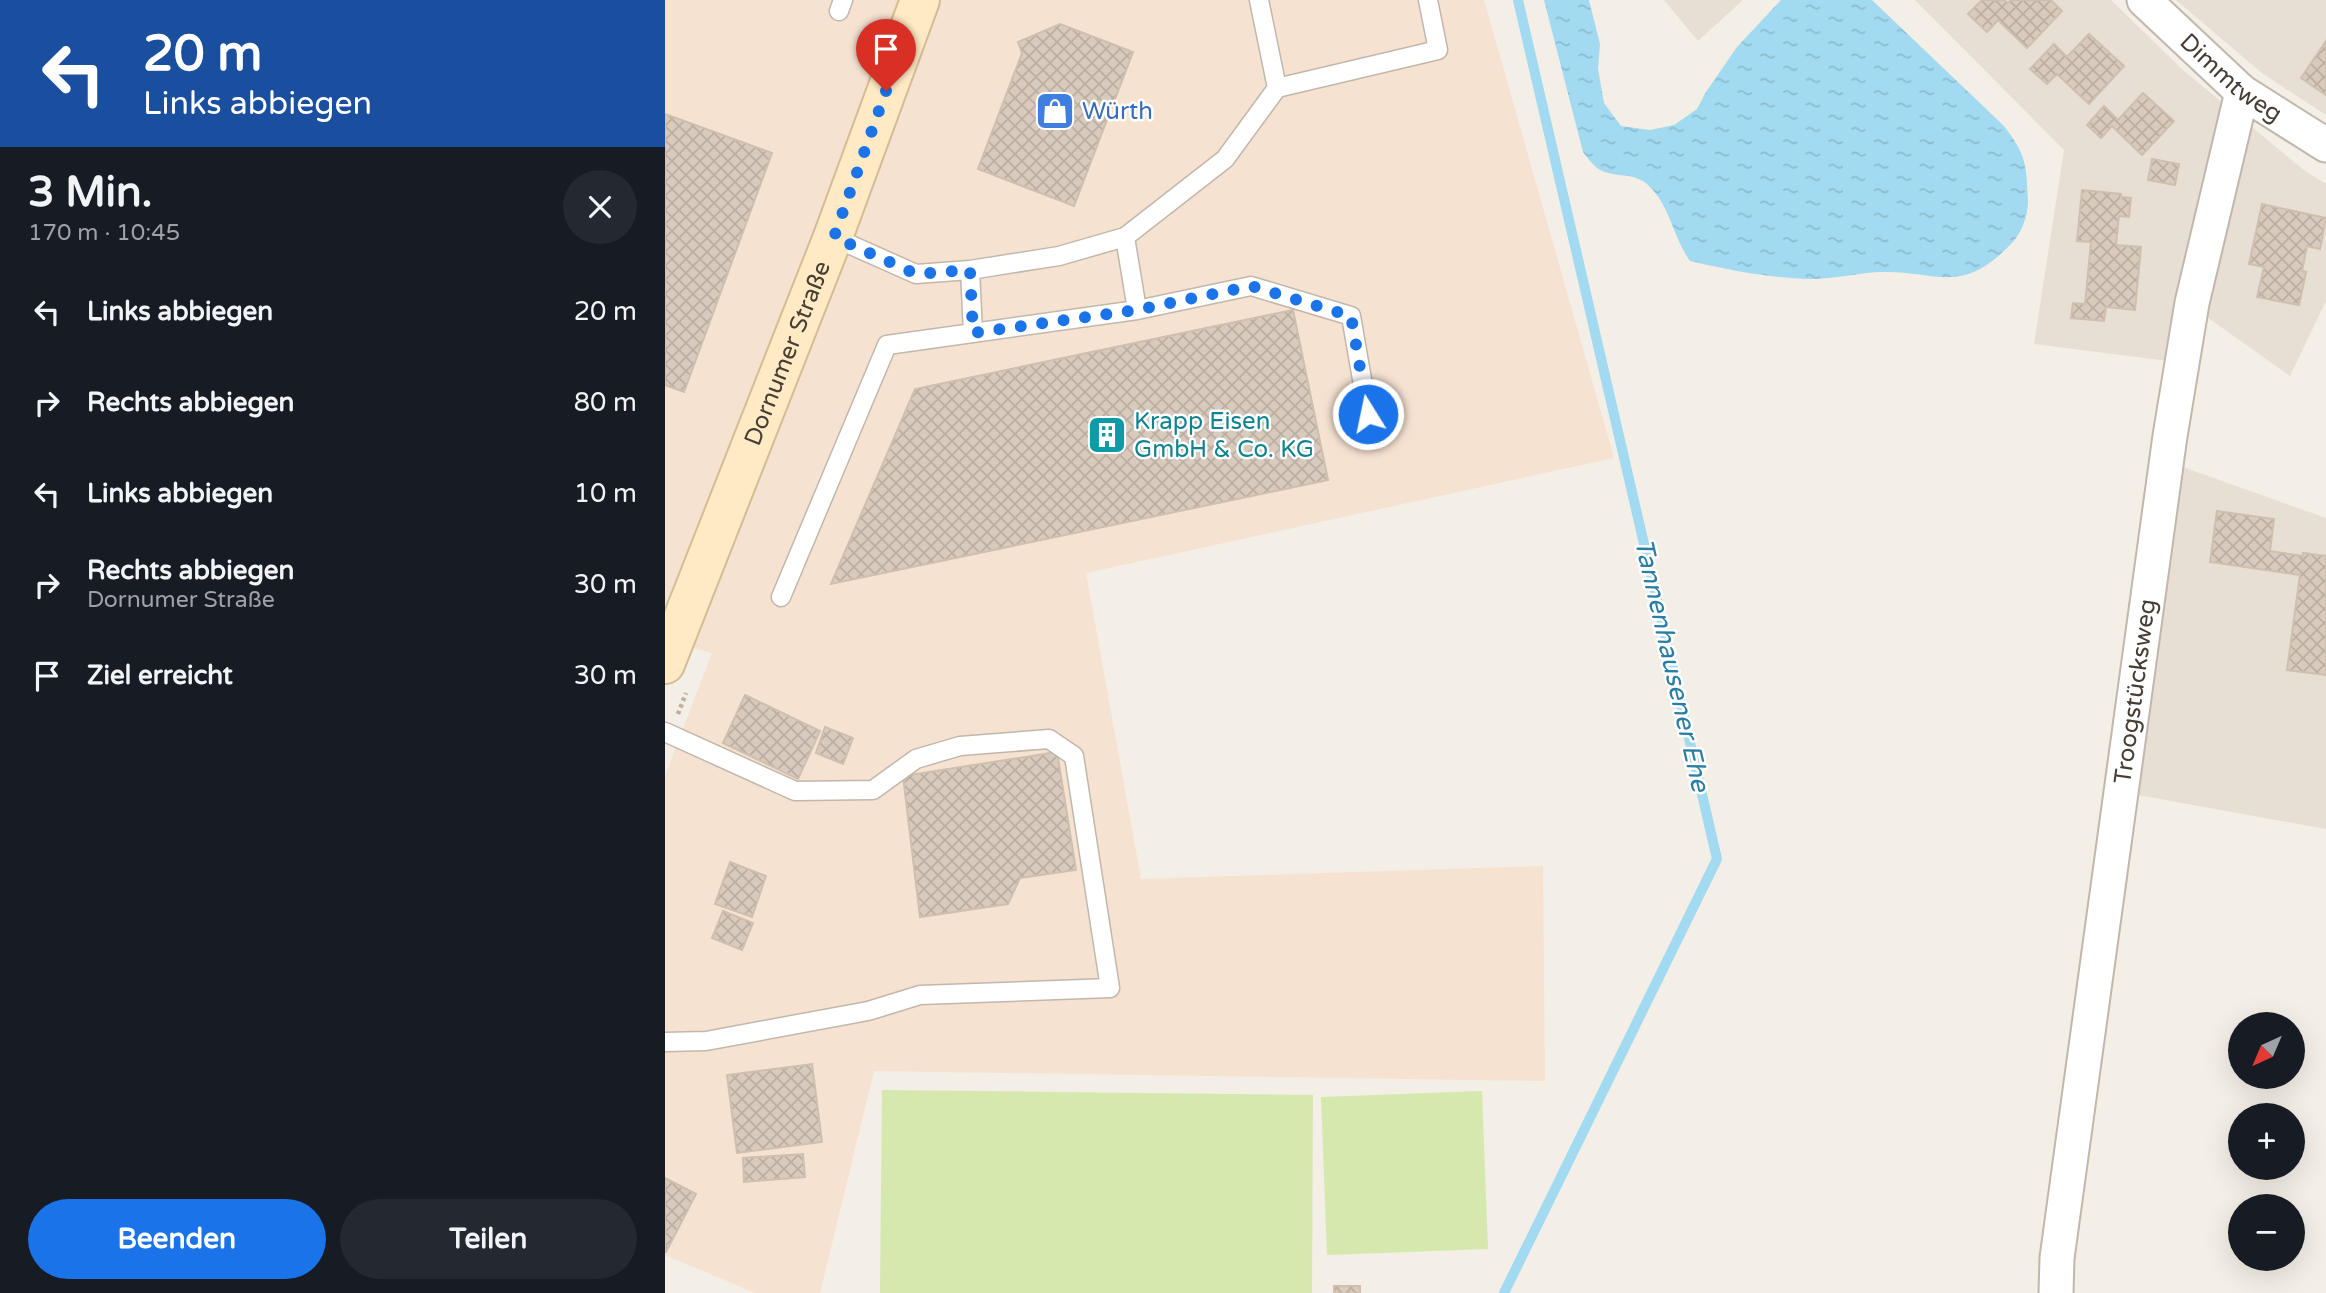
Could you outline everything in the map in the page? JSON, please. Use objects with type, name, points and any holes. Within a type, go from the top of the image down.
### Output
[{"type":"main road","name":"Dornumer Straße","points":[[665,664],[834,237],[920,0]]},
{"type":"street","name":"Dimmtweg","points":[[2144,0],[2242,92],[2326,145]]},
{"type":"street","name":"Troogstücksweg","points":[[2056,1293],[2059,1245],[2170,436],[2192,303],[2242,92]]},
{"type":"lane","points":[[1259,0],[1277,88]]},
{"type":"lane","points":[[834,237],[916,274],[970,270],[1059,257],[1125,237],[1225,159],[1277,88],[1438,50],[1428,0]]},
{"type":"lane","points":[[1125,237],[1137,310]]},
{"type":"lane","points":[[970,270],[973,333]]},
{"type":"lane","points":[[781,597],[887,345],[1137,310],[1251,286],[1351,316],[1368,414]]},
{"type":"lane","points":[[665,732],[795,791],[873,790],[916,759],[960,746],[1049,739],[1063,747],[1074,756],[1110,988],[920,995],[869,1011],[706,1041],[665,1042]]},
{"type":"shaded area","points":[[665,0],[1484,0],[1614,458],[1086,573],[1141,879],[1543,866],[1545,1081],[874,1071],[820,1293],[755,1293],[665,1255],[665,776],[712,653],[665,640]]},
{"type":"shaded area","points":[[1664,0],[1743,0],[1698,41]]},
{"type":"shaded area","points":[[1915,0],[2111,0],[2184,71],[2305,171],[2326,184],[2326,301],[2290,376],[2204,315],[2192,364],[2034,344],[2064,150]]},
{"type":"shaded area","points":[[2176,0],[2326,0],[2326,115],[2263,74]]},
{"type":"shaded area","points":[[2180,466],[2326,518],[2326,829],[2138,795]]},
{"type":"green space","points":[[882,1090],[1313,1095],[1312,1293],[880,1293]]},
{"type":"green space","points":[[1482,1091],[1488,1249],[1327,1255],[1321,1097]]},
{"type":"water","points":[[1544,0],[1589,0],[1600,44],[1598,69],[1604,103],[1621,126],[1650,130],[1674,125],[1697,109],[1737,47],[1781,0],[1872,0],[2012,136],[2026,169],[2028,200],[2023,226],[2013,242],[1991,262],[1961,276],[1880,272],[1820,279],[1795,278],[1750,273],[1690,261],[1661,202],[1648,185],[1636,178],[1603,171],[1583,152]]},
{"type":"building","points":[[1982,0],[2004,0],[2008,3],[2011,0],[2051,0],[2062,11],[2027,48],[1998,20],[1987,32],[1968,14]]},
{"type":"building","name":"Würth","points":[[1060,24],[1133,52],[1074,206],[978,169],[1022,53],[1018,42]]},
{"type":"building","points":[[2089,34],[2124,66],[2089,104],[2057,74],[2047,84],[2030,69],[2054,44],[2067,57]]},
{"type":"building","points":[[2326,41],[2326,95],[2301,78]]},
{"type":"building","points":[[2143,93],[2174,121],[2142,155],[2112,126],[2101,138],[2087,125],[2104,106],[2118,120]]},
{"type":"building","points":[[665,114],[772,153],[684,392],[665,385]]},
{"type":"building","points":[[2152,159],[2179,164],[2175,185],[2148,180]]},
{"type":"building","points":[[2082,190],[2121,194],[2121,197],[2131,198],[2129,217],[2119,216],[2116,245],[2141,247],[2135,310],[2106,307],[2104,321],[2071,318],[2073,303],[2085,304],[2091,242],[2077,241]]},
{"type":"building","points":[[2262,204],[2326,218],[2320,249],[2307,246],[2302,271],[2306,272],[2299,305],[2257,297],[2264,267],[2249,264]]},
{"type":"building","name":"Krapp Eisen GmbH & Co. KG","points":[[1293,310],[1328,480],[831,584],[915,389]]},
{"type":"building","points":[[2217,511],[2274,519],[2270,551],[2326,556],[2326,675],[2287,670],[2300,575],[2210,562]]},
{"type":"building","points":[[745,695],[820,731],[798,779],[723,743]]},
{"type":"building","points":[[825,727],[853,738],[843,764],[816,753]]},
{"type":"building","points":[[1057,752],[1076,870],[1020,878],[1008,904],[920,917],[903,776]]},
{"type":"building","points":[[730,862],[766,876],[752,917],[715,904]]},
{"type":"building","points":[[723,911],[753,923],[742,950],[712,938]]},
{"type":"building","points":[[812,1064],[822,1142],[737,1153],[727,1075]]},
{"type":"building","points":[[803,1154],[805,1177],[744,1182],[743,1158]]},
{"type":"building","points":[[665,1178],[696,1194],[666,1252],[665,1252]]},
{"type":"building","points":[[1334,1286],[1360,1286],[1360,1293],[1334,1293]]},
{"type":"waterway","name":"Tannenhausener Ehe","points":[[1504,1293],[1717,859],[1518,0]]},
{"type":"place","name":"Würth","points":[[1055,111]]},
{"type":"place","name":"Krapp Eisen GmbH & Co. KG","points":[[1107,435]]},
{"type":"route","points":[[886,91],[834,237],[916,274],[970,270],[973,333],[1137,310],[1251,286],[1351,316],[1368,414]]}]
